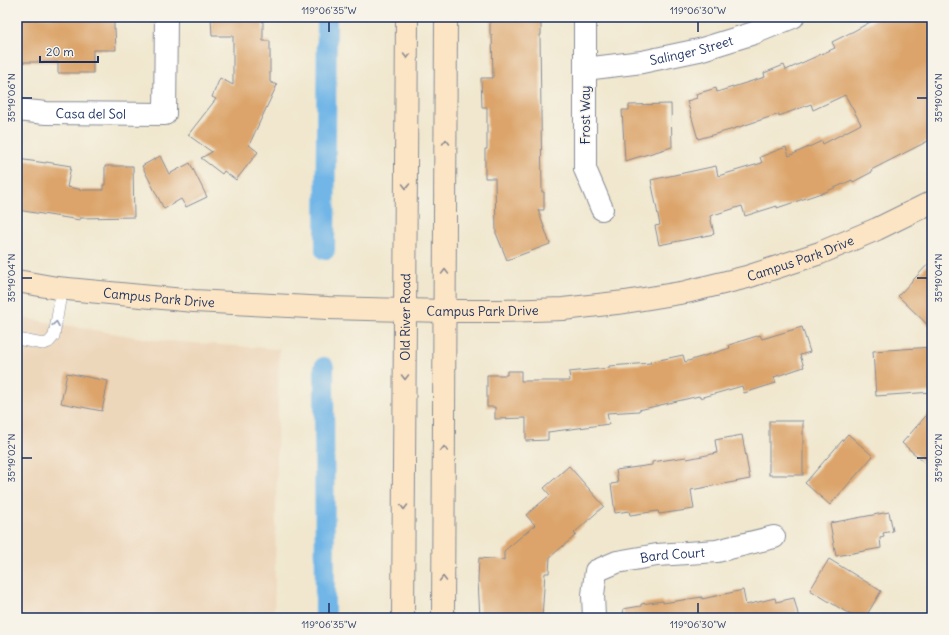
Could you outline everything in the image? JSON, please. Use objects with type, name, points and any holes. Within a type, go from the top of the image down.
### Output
[{"type":"main road","name":"Old River Road","points":[[403,618],[407,17]]},
{"type":"main road","points":[[442,618],[446,17]]},
{"type":"main road","name":"Campus Park Drive","points":[[17,281],[62,288],[194,301],[328,308],[444,311],[563,309],[625,302],[686,292],[747,278],[820,253],[877,229],[932,202]]},
{"type":"main road","points":[[404,556],[414,571],[416,618]]},
{"type":"street","name":"Casa del Sol","points":[[17,110],[46,113],[165,114],[166,17]]},
{"type":"street","name":"Frost Way","points":[[585,17],[585,169],[602,209]]},
{"type":"street","name":"Salinger Street","points":[[585,69],[642,62],[699,50],[754,33],[793,17]]},
{"type":"street","name":"Bard Court","points":[[594,618],[593,595],[596,571],[618,562],[657,555],[717,551],[774,537]]},
{"type":"lane","points":[[17,339],[43,344],[49,342],[54,336],[62,288]]},
{"type":"shaded area","points":[[17,317],[153,340],[279,349],[274,618],[17,618]]},
{"type":"building","points":[[17,17],[114,17],[116,50],[93,50],[93,73],[58,73],[58,62],[17,62]]},
{"type":"building","points":[[211,17],[263,17],[263,41],[270,41],[270,82],[277,85],[249,145],[258,152],[236,180],[224,171],[222,174],[201,158],[212,152],[188,135],[216,99],[212,97],[220,78],[233,85],[233,36],[212,36]]},
{"type":"building","points":[[490,17],[541,17],[542,192],[544,192],[544,210],[538,210],[550,244],[507,260],[496,233],[495,178],[485,178],[487,107],[482,107],[481,78],[493,78]]},
{"type":"building","points":[[879,17],[932,17],[932,139],[871,170],[872,172],[853,182],[852,180],[821,194],[777,208],[777,206],[745,216],[742,206],[710,216],[714,234],[659,245],[655,226],[660,225],[651,180],[716,166],[718,176],[762,163],[760,157],[786,147],[789,156],[822,141],[823,144],[861,124],[845,95],[813,110],[811,104],[779,116],[779,114],[698,139],[687,101],[697,98],[696,94],[716,88],[717,92],[765,77],[764,73],[784,65],[786,70],[835,48],[832,42]]},
{"type":"building","points":[[671,104],[672,147],[625,161],[622,110],[629,110],[629,105]]},
{"type":"building","points":[[160,156],[169,174],[190,163],[207,197],[186,207],[181,199],[164,209],[142,166]]},
{"type":"building","points":[[17,159],[71,166],[67,187],[84,190],[103,190],[103,185],[105,185],[105,166],[133,166],[134,217],[80,218],[80,220],[17,210]]},
{"type":"building","points":[[932,260],[932,329],[898,296]]},
{"type":"building","points":[[802,327],[810,352],[800,355],[804,367],[774,377],[776,383],[744,393],[742,386],[700,398],[699,396],[639,411],[607,413],[609,424],[548,432],[548,440],[526,441],[526,418],[495,419],[495,407],[487,407],[487,375],[507,375],[507,371],[521,371],[521,381],[570,381],[569,372],[609,368],[609,366],[651,363],[650,362],[683,355],[685,362],[730,348],[729,345],[760,335],[762,339]]},
{"type":"building","points":[[932,347],[932,392],[876,396],[873,351]]},
{"type":"building","points":[[67,373],[108,381],[102,411],[61,403]]},
{"type":"building","points":[[932,409],[932,469],[902,443]]},
{"type":"building","points":[[769,421],[803,421],[803,475],[769,475]]},
{"type":"building","points":[[848,434],[873,456],[830,505],[805,483]]},
{"type":"building","points":[[742,435],[750,479],[691,490],[694,509],[659,514],[658,511],[630,515],[629,511],[615,513],[611,484],[618,483],[616,470],[652,465],[652,462],[686,457],[687,459],[717,453],[715,440]]},
{"type":"building","points":[[569,466],[604,506],[574,533],[576,535],[550,557],[549,573],[545,573],[542,618],[480,618],[478,580],[479,558],[504,560],[504,551],[535,525],[526,515],[550,495],[544,488]]},
{"type":"building","points":[[889,512],[893,531],[883,533],[884,537],[880,538],[881,548],[836,556],[830,523]]},
{"type":"building","points":[[829,559],[881,591],[865,618],[856,618],[810,590]]},
{"type":"building","points":[[743,590],[746,605],[775,598],[776,602],[794,598],[799,618],[624,618],[623,609],[641,606],[641,604],[663,601],[663,603],[702,597],[702,599]]},
{"type":"waterway","points":[[325,250],[327,17]]},
{"type":"waterway","points":[[324,367],[325,618]]}]
